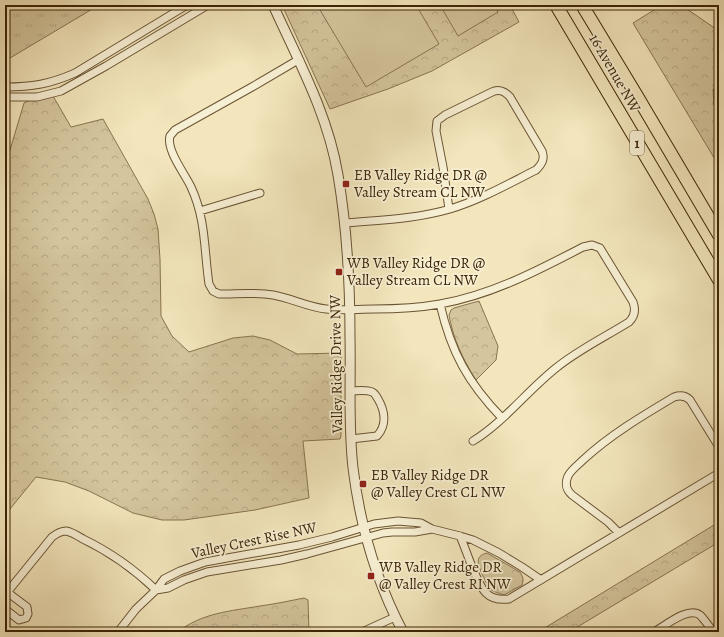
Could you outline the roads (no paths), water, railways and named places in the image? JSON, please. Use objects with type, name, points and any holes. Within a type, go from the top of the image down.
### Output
[{"type":"highway","name":"16 Avenue NW","points":[[556,5],[719,280]]},
{"type":"highway","name":"16 Avenue NW","points":[[582,5],[638,96],[719,235]]},
{"type":"street","points":[[5,87],[26,87],[57,81],[75,73],[189,5],[195,13]]},
{"type":"street","points":[[5,97],[20,98],[61,91],[208,5]]},
{"type":"street","name":"Valley Ridge Drive NW","points":[[273,5],[318,103],[330,139],[338,176],[344,223],[350,310],[351,439],[355,484],[366,538],[378,576],[403,632]]},
{"type":"street","points":[[100,57],[106,66]]},
{"type":"street","points":[[298,60],[171,134],[169,140],[170,147],[192,187],[200,211],[204,229],[209,284],[213,290],[219,294],[262,293],[274,295],[326,310],[406,308],[440,304],[462,299],[496,288],[592,244],[600,248],[635,306],[635,314],[629,322],[556,368],[528,392],[491,429],[473,441]]},
{"type":"street","points":[[41,85],[43,95]]},
{"type":"street","points":[[344,223],[413,216],[449,209],[468,203],[536,170],[542,162],[542,151],[510,97],[502,91],[496,90],[445,115],[438,121],[436,128],[449,209]]},
{"type":"street","points":[[200,211],[260,193]]},
{"type":"street","points":[[440,304],[446,329],[458,359],[481,395],[502,418]]},
{"type":"street","points":[[350,391],[373,392],[381,405],[384,414],[380,433],[377,436],[374,438],[351,439]]},
{"type":"street","points":[[619,533],[572,495],[568,490],[566,482],[569,474],[593,451],[636,419],[674,397],[682,396],[688,398],[693,403],[719,447]]},
{"type":"street","points":[[460,536],[472,567],[483,589],[492,597],[501,599],[509,598],[719,473]]},
{"type":"street","name":"Valley Crest Rise NW","points":[[118,632],[136,609],[156,590],[164,579],[180,571],[205,562],[299,545],[383,522],[403,521],[421,523],[432,529],[460,536],[499,553],[540,580]]},
{"type":"street","name":"Valley Crest Rise NW","points":[[156,590],[168,588],[184,580],[207,572],[308,554],[382,533],[415,532],[432,529]]},
{"type":"street","points":[[5,609],[19,620],[26,618],[28,614],[27,607],[6,593],[52,537],[58,533],[66,531],[98,546],[137,572],[156,590]]},
{"type":"street","points":[[654,632],[690,612],[701,616],[714,632]]},
{"type":"street","points":[[362,632],[395,617]]},
{"type":"place","name":"EB Valley Ridge DR @ Valley Stream CL NW","points":[[346,184]]},
{"type":"place","name":"WB Valley Ridge DR @ Valley Stream CL NW","points":[[339,272]]},
{"type":"place","name":"EB Valley Ridge DR @ Valley Crest CL NW","points":[[363,484]]},
{"type":"place","name":"WB Valley Ridge DR @ Valley Crest RI NW","points":[[371,576]]}]
